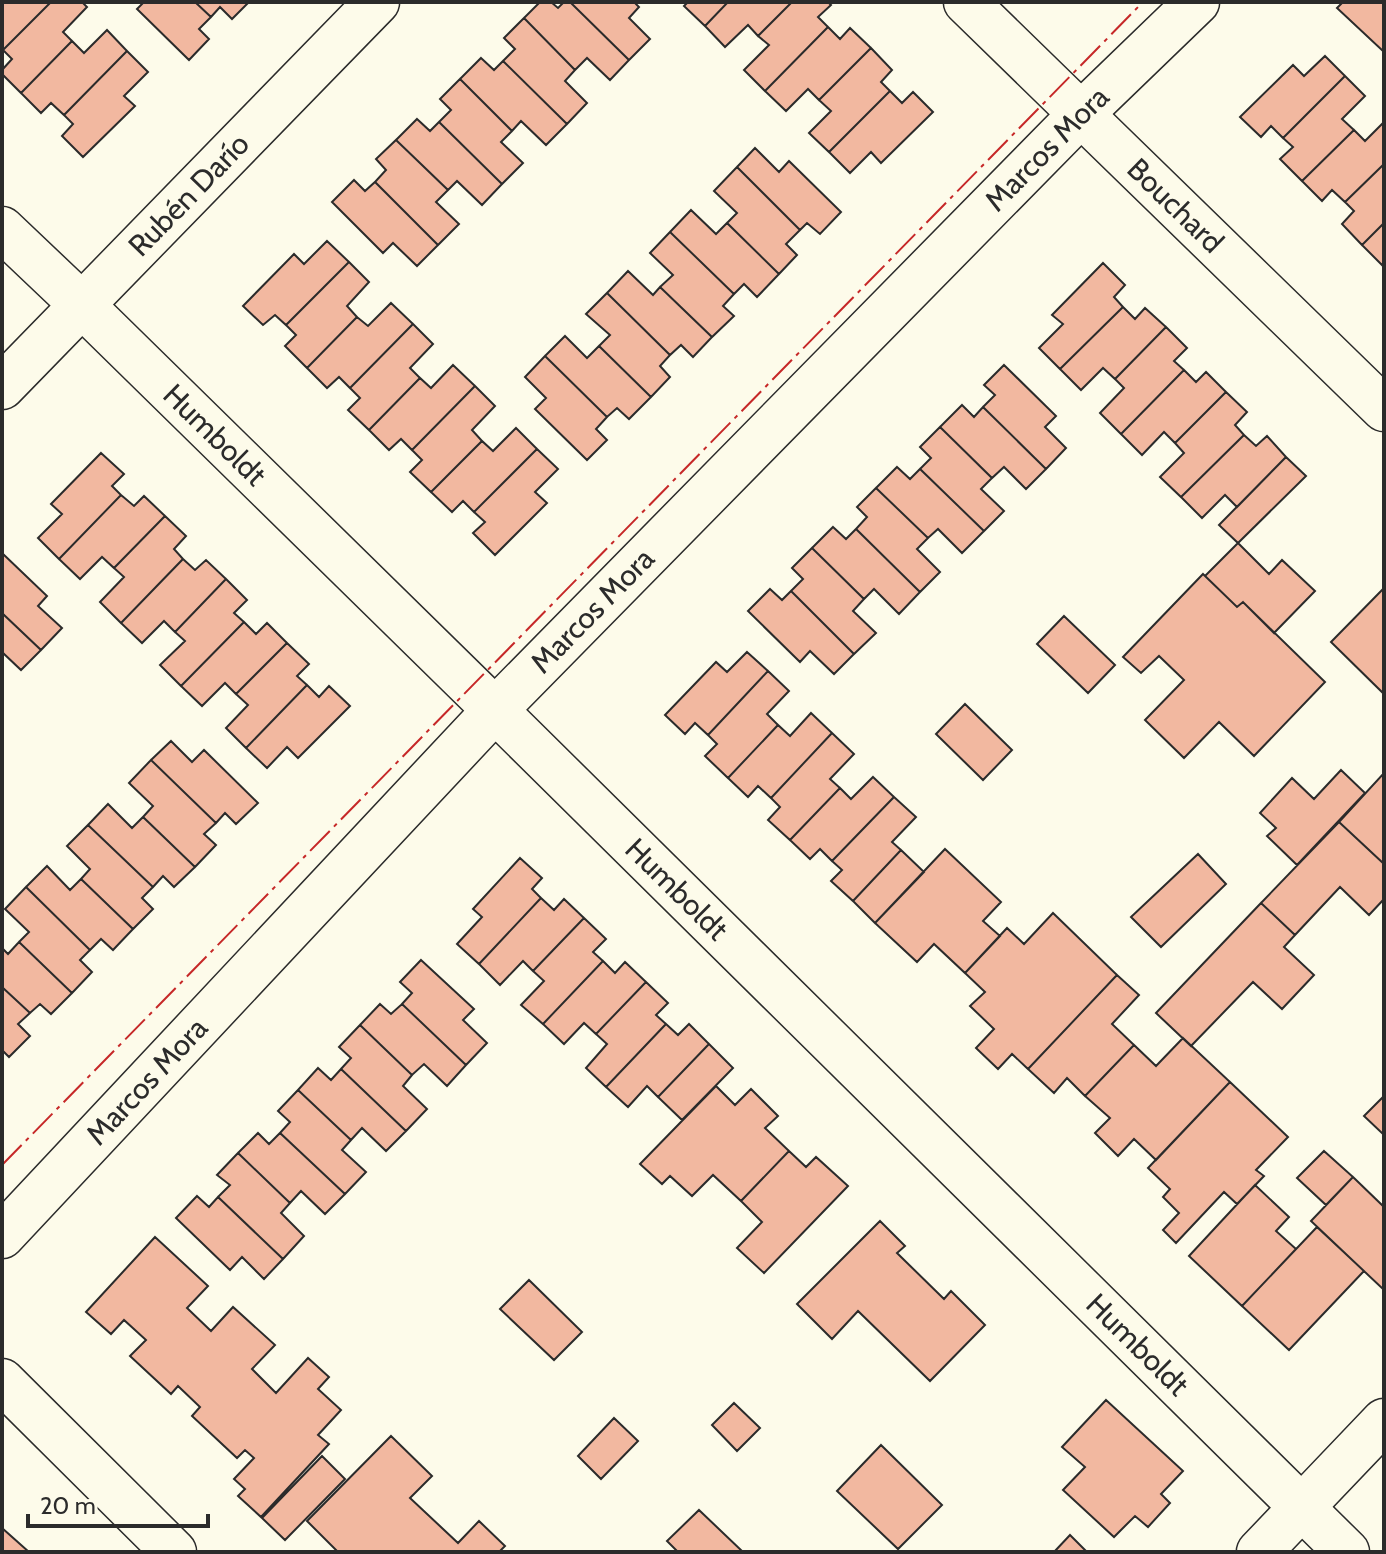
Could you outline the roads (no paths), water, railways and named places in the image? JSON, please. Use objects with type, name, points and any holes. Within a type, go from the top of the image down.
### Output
[{"type":"street","name":"Rubén Darío","points":[[2,387],[377,2]]},
{"type":"street","name":"Bouchard","points":[[966,2],[1384,409]]},
{"type":"street","name":"Marcos Mora","points":[[2,1236],[495,710],[1082,113],[1197,2]]},
{"type":"street","name":"Humboldt","points":[[2,229],[495,710],[1347,1552]]},
{"type":"street","points":[[2,1381],[174,1552]]},
{"type":"street","points":[[1259,1552],[1384,1421]]}]
